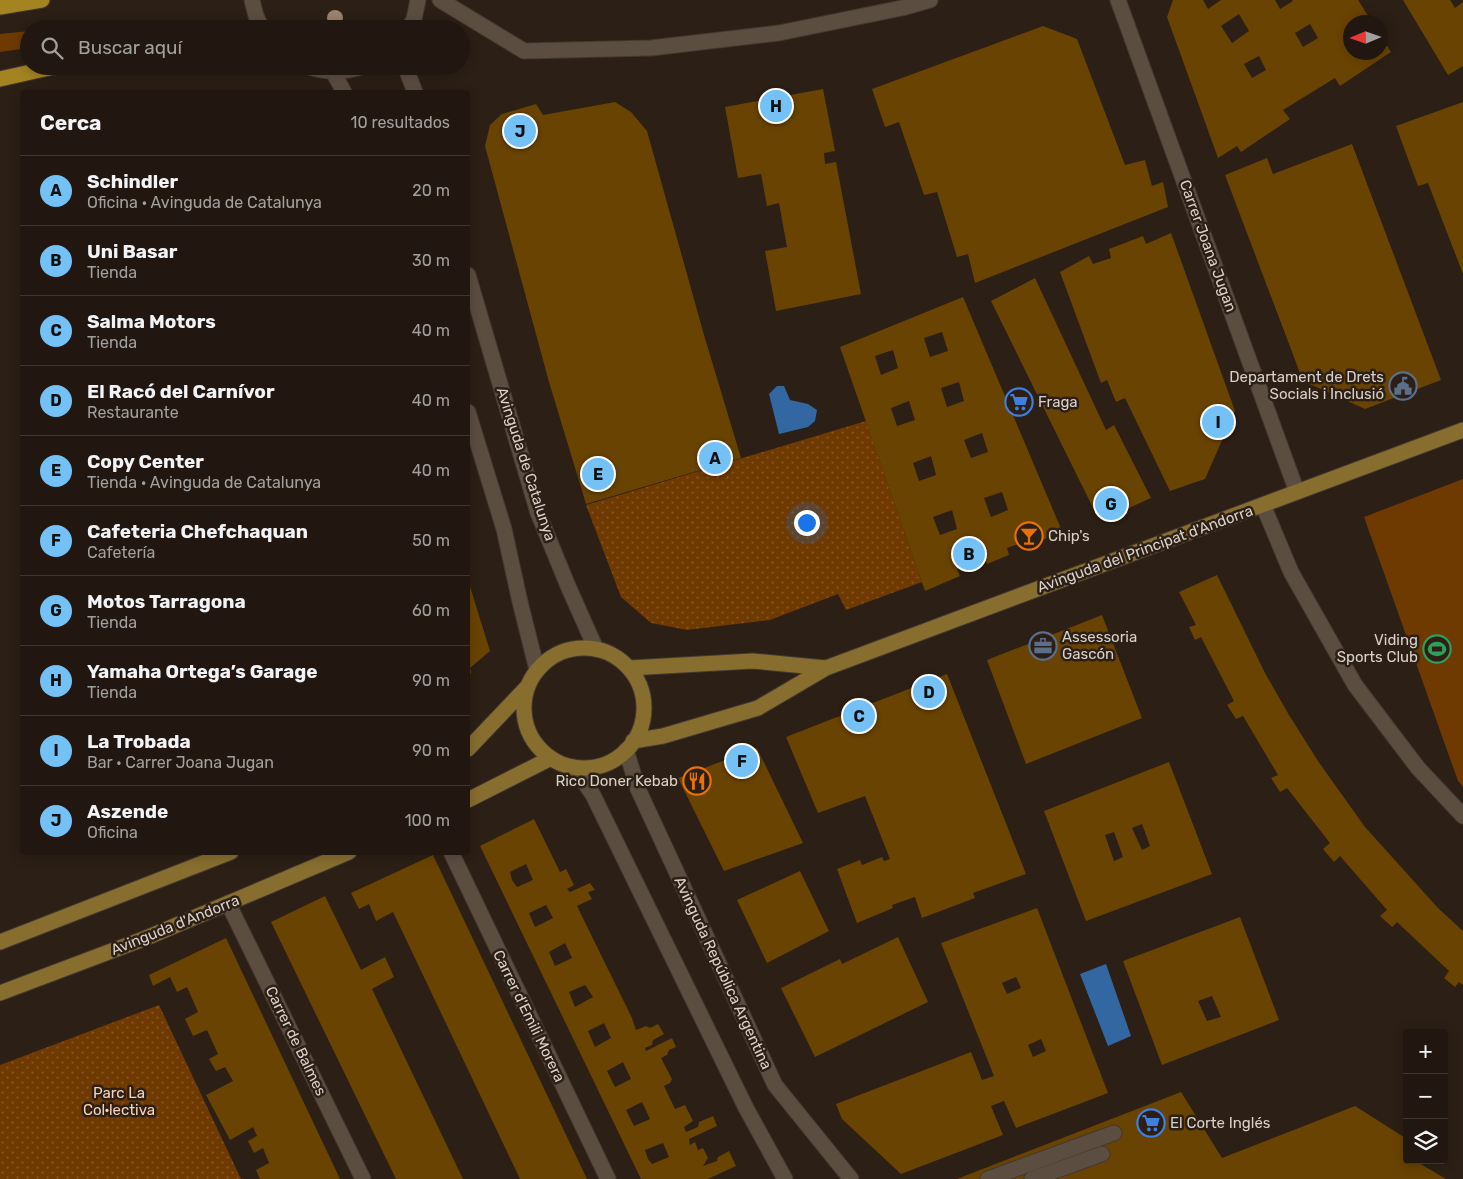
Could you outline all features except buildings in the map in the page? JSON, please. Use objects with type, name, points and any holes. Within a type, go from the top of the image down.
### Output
[{"type":"highway","points":[[0,7],[42,0]]},
{"type":"highway","points":[[0,79],[20,75]]},
{"type":"main road","name":"Avinguda del Principat d'Andorra","points":[[630,746],[758,708],[826,668],[1463,430]]},
{"type":"main road","points":[[470,747],[528,686],[537,670],[545,662],[564,651],[586,648],[596,649],[614,656],[629,668],[637,681],[644,704],[641,727],[630,746],[617,758],[597,766],[585,768],[566,765],[551,758],[534,741],[527,726],[524,710],[528,686]]},
{"type":"main road","name":"Avinguda del Principat d'Andorra","points":[[629,668],[753,661],[826,668]]},
{"type":"main road","points":[[470,799],[551,758]]},
{"type":"main road","points":[[0,942],[223,855]]},
{"type":"main road","name":"Avinguda d'Andorra","points":[[0,993],[146,938],[341,855]]},
{"type":"street","points":[[252,0],[258,20]]},
{"type":"street","points":[[413,20],[418,0]]},
{"type":"street","points":[[440,0],[524,51],[651,48],[780,33],[902,8],[930,0]]},
{"type":"street","name":"Carrer Joana Jugan","points":[[1118,0],[1297,492]]},
{"type":"street","points":[[334,75],[343,90]]},
{"type":"street","points":[[408,75],[414,90]]},
{"type":"street","name":"Avinguda de Catalunya","points":[[470,282],[538,513],[596,649]]},
{"type":"street","points":[[470,418],[504,529],[537,670]]},
{"type":"street","points":[[1263,505],[1291,572],[1355,685],[1418,768],[1463,816]]},
{"type":"street","name":"Avinguda República Argentina","points":[[630,746],[638,789],[775,1085],[851,1179]]},
{"type":"street","points":[[574,767],[593,795],[746,1108],[785,1179]]},
{"type":"street","name":"Carrer d'Emili Morera","points":[[452,855],[608,1179]]},
{"type":"street","name":"Carrer de Balmes","points":[[228,903],[363,1179]]},
{"type":"street","points":[[988,1179],[1114,1133]]},
{"type":"street","points":[[1032,1179],[1102,1154]]},
{"type":"green space","points":[[20,32],[20,49],[0,52],[0,34]]},
{"type":"green space","points":[[866,421],[922,582],[846,610],[838,594],[770,620],[687,630],[651,623],[621,597],[586,505]]},
{"type":"green space","name":"Viding Sports Club","points":[[1463,479],[1463,787],[1458,781],[1364,517]]},
{"type":"green space","name":"Parc La Col·lectiva","points":[[159,1005],[241,1179],[0,1179],[0,1065]]},
{"type":"water","points":[[777,386],[784,386],[790,400],[808,404],[817,410],[815,421],[808,427],[779,434],[769,394]]},
{"type":"water","points":[[1106,964],[1131,1036],[1108,1046],[1080,974]]},
{"type":"place","name":"Yamaha Ortega’s Garage","points":[[776,106]]},
{"type":"place","name":"Aszende","points":[[520,131]]},
{"type":"place","name":"Departament de Drets Socials i Inclusió","points":[[1403,386]]},
{"type":"place","name":"Fraga","points":[[1019,402]]},
{"type":"place","name":"La Trobada","points":[[1218,422]]},
{"type":"place","name":"Schindler","points":[[715,458]]},
{"type":"place","name":"Copy Center","points":[[598,474]]},
{"type":"place","name":"Motos Tarragona","points":[[1111,504]]},
{"type":"place","name":"Chip's","points":[[1029,536]]},
{"type":"place","name":"Uni Basar","points":[[969,554]]},
{"type":"place","name":"Assessoria Gascón","points":[[1043,646]]},
{"type":"place","name":"Viding Sports Club","points":[[1437,649]]},
{"type":"place","name":"El Racó del Carnívor","points":[[929,692]]},
{"type":"place","name":"Salma Motors","points":[[859,716]]},
{"type":"place","name":"Cafeteria Chefchaquan","points":[[742,761]]},
{"type":"place","name":"Rico Doner Kebab","points":[[697,781]]},
{"type":"place","name":"El Corte Inglés","points":[[1151,1123]]}]
